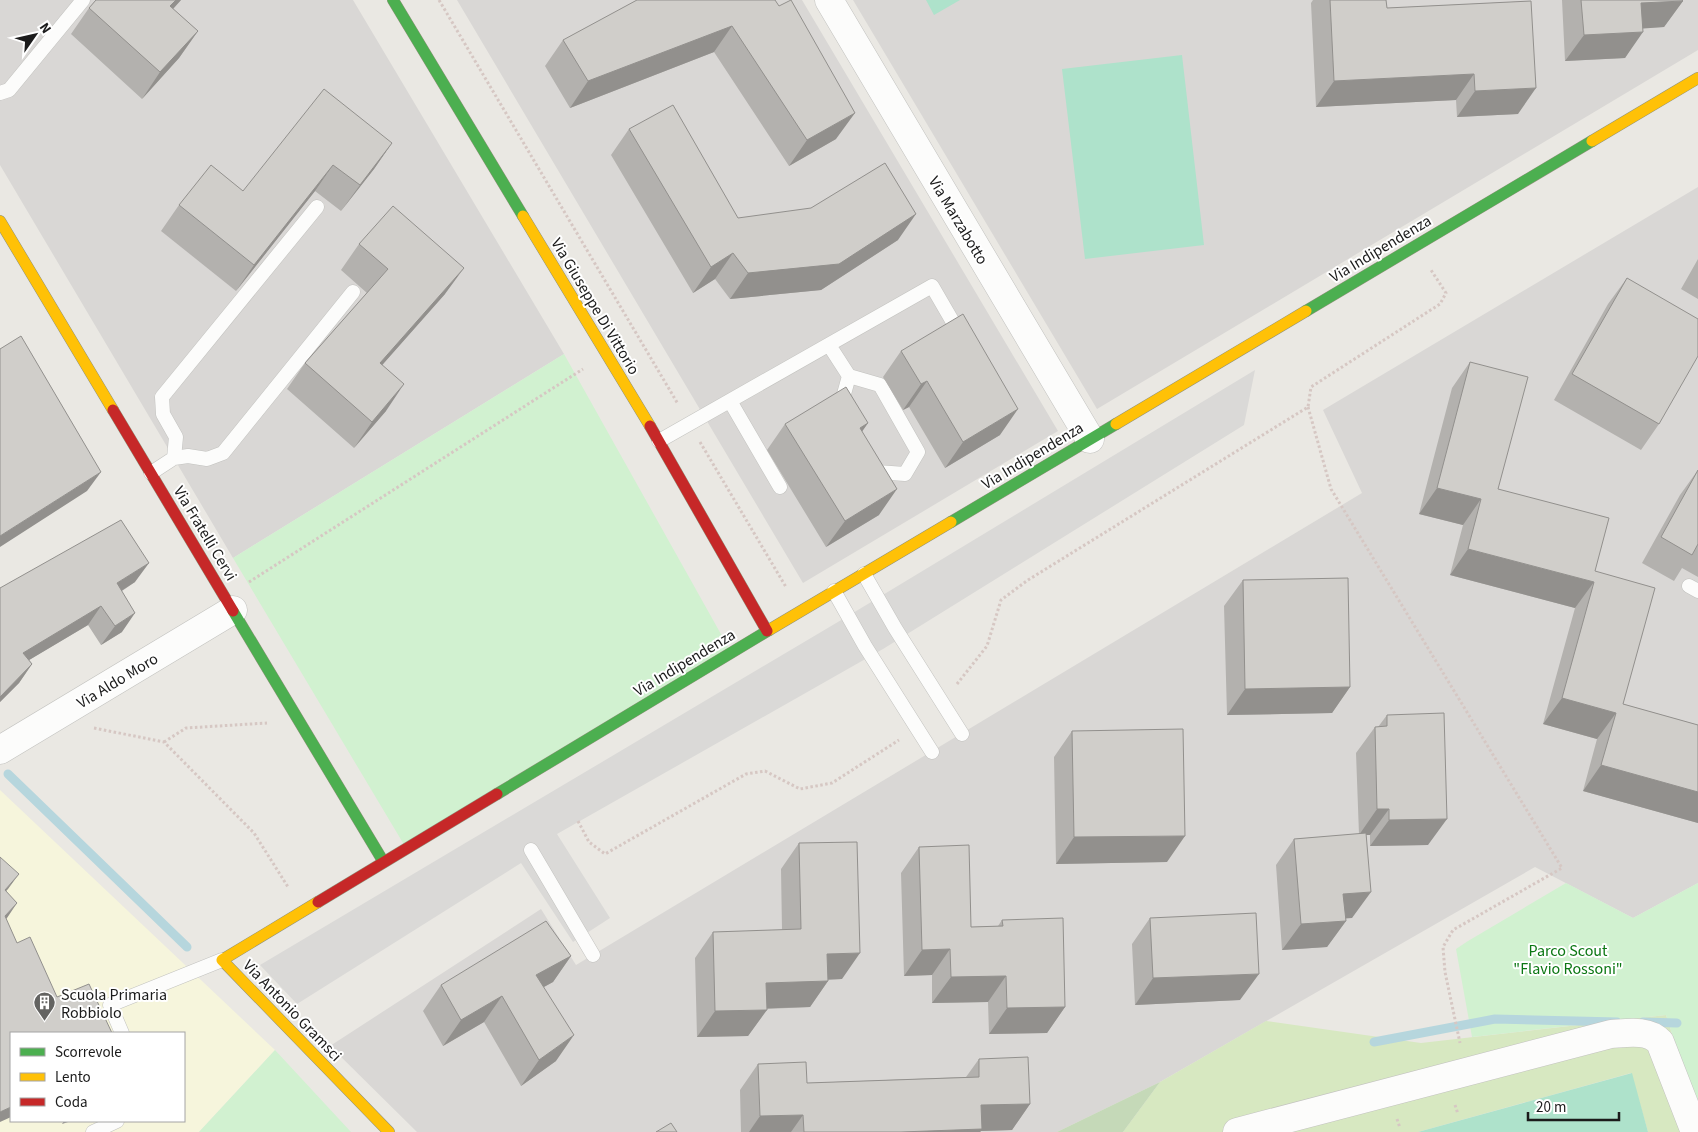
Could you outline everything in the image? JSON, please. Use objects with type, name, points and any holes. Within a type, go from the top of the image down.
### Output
[{"type":"street","name":"Via Giuseppe Di Vittorio","points":[[393,0],[659,441],[767,631]]},
{"type":"street","name":"Via Marzabotto","points":[[828,0],[1090,439]]},
{"type":"street","name":"Via Indipendenza","points":[[384,861],[834,591],[1698,78]]},
{"type":"street","name":"Via Fratelli Cervi","points":[[0,221],[384,861]]},
{"type":"street","name":"Via Aldo Moro","points":[[0,750],[69,709],[229,604]]},
{"type":"street","name":"Via Antonio Gramsci","points":[[384,861],[222,960],[389,1132]]},
{"type":"street","points":[[1237,1132],[1611,1034],[1634,1032],[1655,1037],[1660,1042],[1694,1132]]},
{"type":"lane","points":[[0,93],[8,90],[84,0]]},
{"type":"lane","points":[[174,458],[176,437],[163,414],[162,397],[317,207]]},
{"type":"lane","points":[[659,441],[932,286],[970,351]]},
{"type":"lane","points":[[151,473],[174,458],[188,456],[207,459],[224,454],[353,292]]},
{"type":"lane","points":[[829,345],[849,376],[880,385],[918,452],[905,474],[877,472],[868,456]]},
{"type":"lane","points":[[845,414],[840,406],[849,376]]},
{"type":"lane","points":[[730,401],[780,487]]},
{"type":"lane","points":[[864,574],[895,628],[962,734]]},
{"type":"lane","points":[[834,591],[865,646],[932,752]]},
{"type":"lane","points":[[530,850],[593,955]]},
{"type":"lane","points":[[122,1032],[110,1005],[222,960]]},
{"type":"lane","points":[[93,1132],[115,1122]]},
{"type":"path","points":[[439,0],[800,612]]},
{"type":"path","points":[[1416,246],[1446,293],[1440,304],[1312,387],[1308,407],[1331,489],[1562,868],[1453,930],[1443,947],[1445,972],[1460,1040]]},
{"type":"path","points":[[229,604],[585,368]]},
{"type":"path","points":[[942,702],[987,646],[1001,600],[1028,580],[1308,407]]},
{"type":"path","points":[[69,709],[76,725],[164,742],[254,833],[302,911]]},
{"type":"path","points":[[164,742],[186,728],[299,721]]},
{"type":"path","points":[[578,820],[589,842],[604,854],[746,774],[765,771],[800,789],[832,783],[897,741],[915,725]]},
{"type":"shaded area","points":[[0,0],[353,0],[564,354],[233,558],[0,165]]},
{"type":"shaded area","points":[[457,0],[802,0],[1058,431],[803,583]]},
{"type":"shaded area","points":[[853,0],[1698,0],[1698,50],[1097,409]]},
{"type":"shaded area","points":[[1698,187],[1698,883],[1633,918],[1535,867],[1160,1082],[1057,1132],[417,1132],[330,1046],[541,909],[576,965],[1362,493],[1323,410]]},
{"type":"shaded area","points":[[1255,370],[1244,425],[883,649],[557,834],[610,918],[573,942],[521,863],[297,1004],[260,965],[848,616]]},
{"type":"shaded area","points":[[0,790],[275,1050],[199,1132],[0,1132]]},
{"type":"shaded area","points":[[1666,1015],[1698,1115],[1698,1132],[1648,1132],[1631,1073],[1418,1132],[1123,1132],[1160,1082],[1266,1021],[1421,1043]]},
{"type":"shaded area","points":[[1160,1082],[1123,1132],[1057,1132]]},
{"type":"green space","points":[[926,0],[960,0],[934,15]]},
{"type":"green space","points":[[1182,55],[1204,245],[1085,259],[1062,69]]},
{"type":"green space","points":[[564,354],[731,652],[406,848],[233,558]]},
{"type":"green space","name":"Parco Scout \"Flavio Rossoni\"","points":[[1566,883],[1633,918],[1698,883],[1698,1115],[1666,1015],[1472,1037],[1456,949]]},
{"type":"green space","points":[[275,1050],[351,1132],[199,1132]]},
{"type":"green space","points":[[1632,1073],[1648,1132],[1418,1132]]},
{"type":"building","points":[[96,0],[176,0],[170,6],[198,31],[160,72],[89,8]]},
{"type":"building","points":[[637,0],[775,0],[779,6],[791,0],[855,113],[807,140],[732,26],[588,81],[563,40]]},
{"type":"building","points":[[1330,0],[1386,0],[1387,8],[1531,1],[1536,88],[1475,91],[1474,74],[1334,81]]},
{"type":"building","points":[[1581,0],[1683,1],[1641,3],[1643,32],[1584,35]]},
{"type":"building","points":[[324,89],[392,143],[360,185],[333,165],[254,265],[179,205],[211,165],[243,191]]},
{"type":"building","points":[[673,105],[738,218],[811,208],[885,163],[916,214],[839,264],[748,273],[733,253],[711,267],[629,129]]},
{"type":"building","points":[[393,206],[464,268],[380,363],[404,384],[372,422],[305,363],[388,269],[359,244]]},
{"type":"building","points":[[1627,278],[1698,319],[1698,356],[1659,424],[1572,374]]},
{"type":"building","points":[[963,314],[1018,409],[963,442],[927,381],[921,384],[901,351]]},
{"type":"building","points":[[21,336],[101,472],[0,536],[0,349]]},
{"type":"building","points":[[1470,362],[1528,377],[1498,489],[1609,518],[1595,571],[1655,588],[1623,704],[1698,725],[1698,792],[1601,765],[1616,713],[1562,698],[1594,582],[1468,549],[1481,499],[1437,488]]},
{"type":"building","points":[[846,387],[868,423],[860,428],[897,489],[845,521],[785,424]]},
{"type":"building","points":[[1698,470],[1698,544],[1692,555],[1661,537]]},
{"type":"building","points":[[121,520],[149,563],[117,583],[135,613],[115,626],[101,606],[23,653],[32,664],[0,697],[0,588]]},
{"type":"building","points":[[1348,578],[1350,687],[1245,689],[1243,580]]},
{"type":"building","points":[[1444,713],[1447,819],[1389,820],[1389,809],[1377,809],[1375,727],[1387,726],[1387,715]]},
{"type":"building","points":[[1183,729],[1185,836],[1074,837],[1072,731]]},
{"type":"building","points":[[1366,833],[1371,892],[1343,894],[1346,921],[1301,924],[1294,839]]},
{"type":"building","points":[[857,842],[860,953],[827,954],[828,981],[766,983],[767,1010],[715,1011],[713,932],[801,929],[799,843]]},
{"type":"building","points":[[969,845],[971,927],[1003,926],[1002,920],[1063,918],[1065,1007],[1007,1008],[1006,976],[951,977],[950,949],[922,950],[919,847]]},
{"type":"building","points":[[0,857],[19,874],[5,890],[17,903],[5,916],[17,943],[30,937],[57,997],[89,984],[112,1032],[10,1032],[10,1107],[0,1112]]},
{"type":"building","points":[[1256,913],[1259,974],[1153,978],[1150,918]]},
{"type":"building","points":[[546,921],[571,956],[536,975],[574,1035],[539,1060],[502,996],[461,1020],[441,985]]},
{"type":"building","points":[[1028,1057],[1030,1104],[981,1105],[982,1129],[901,1132],[804,1132],[803,1115],[760,1116],[758,1064],[806,1062],[807,1083],[979,1077],[979,1059]]},
{"type":"building","points":[[671,1123],[677,1132],[656,1132]]},
{"type":"waterway","points":[[8,774],[187,947]]},
{"type":"waterway","points":[[1374,1042],[1495,1019],[1617,1022]]},
{"type":"waterway","points":[[1643,1022],[1677,1023]]},
{"type":"traffic: fast","points":[[393,0],[523,216]]},
{"type":"traffic: fast","points":[[1306,311],[1592,141]]},
{"type":"traffic: fast","points":[[951,522],[1116,424]]},
{"type":"traffic: fast","points":[[233,611],[383,861]]},
{"type":"traffic: fast","points":[[497,794],[769,630]]},
{"type":"traffic: slow","points":[[1592,141],[1698,78]]},
{"type":"traffic: slow","points":[[523,216],[650,426]]},
{"type":"traffic: slow","points":[[0,221],[113,410]]},
{"type":"traffic: slow","points":[[1116,424],[1306,311]]},
{"type":"traffic: slow","points":[[769,630],[951,522]]},
{"type":"traffic: slow","points":[[318,902],[222,960],[389,1132]]},
{"type":"traffic: jam","points":[[113,410],[233,611]]},
{"type":"traffic: jam","points":[[650,426],[767,631]]},
{"type":"traffic: jam","points":[[318,902],[497,794]]},
{"type":"place","name":"Scuola Primaria Robbiolo","points":[[45,1022]]}]
